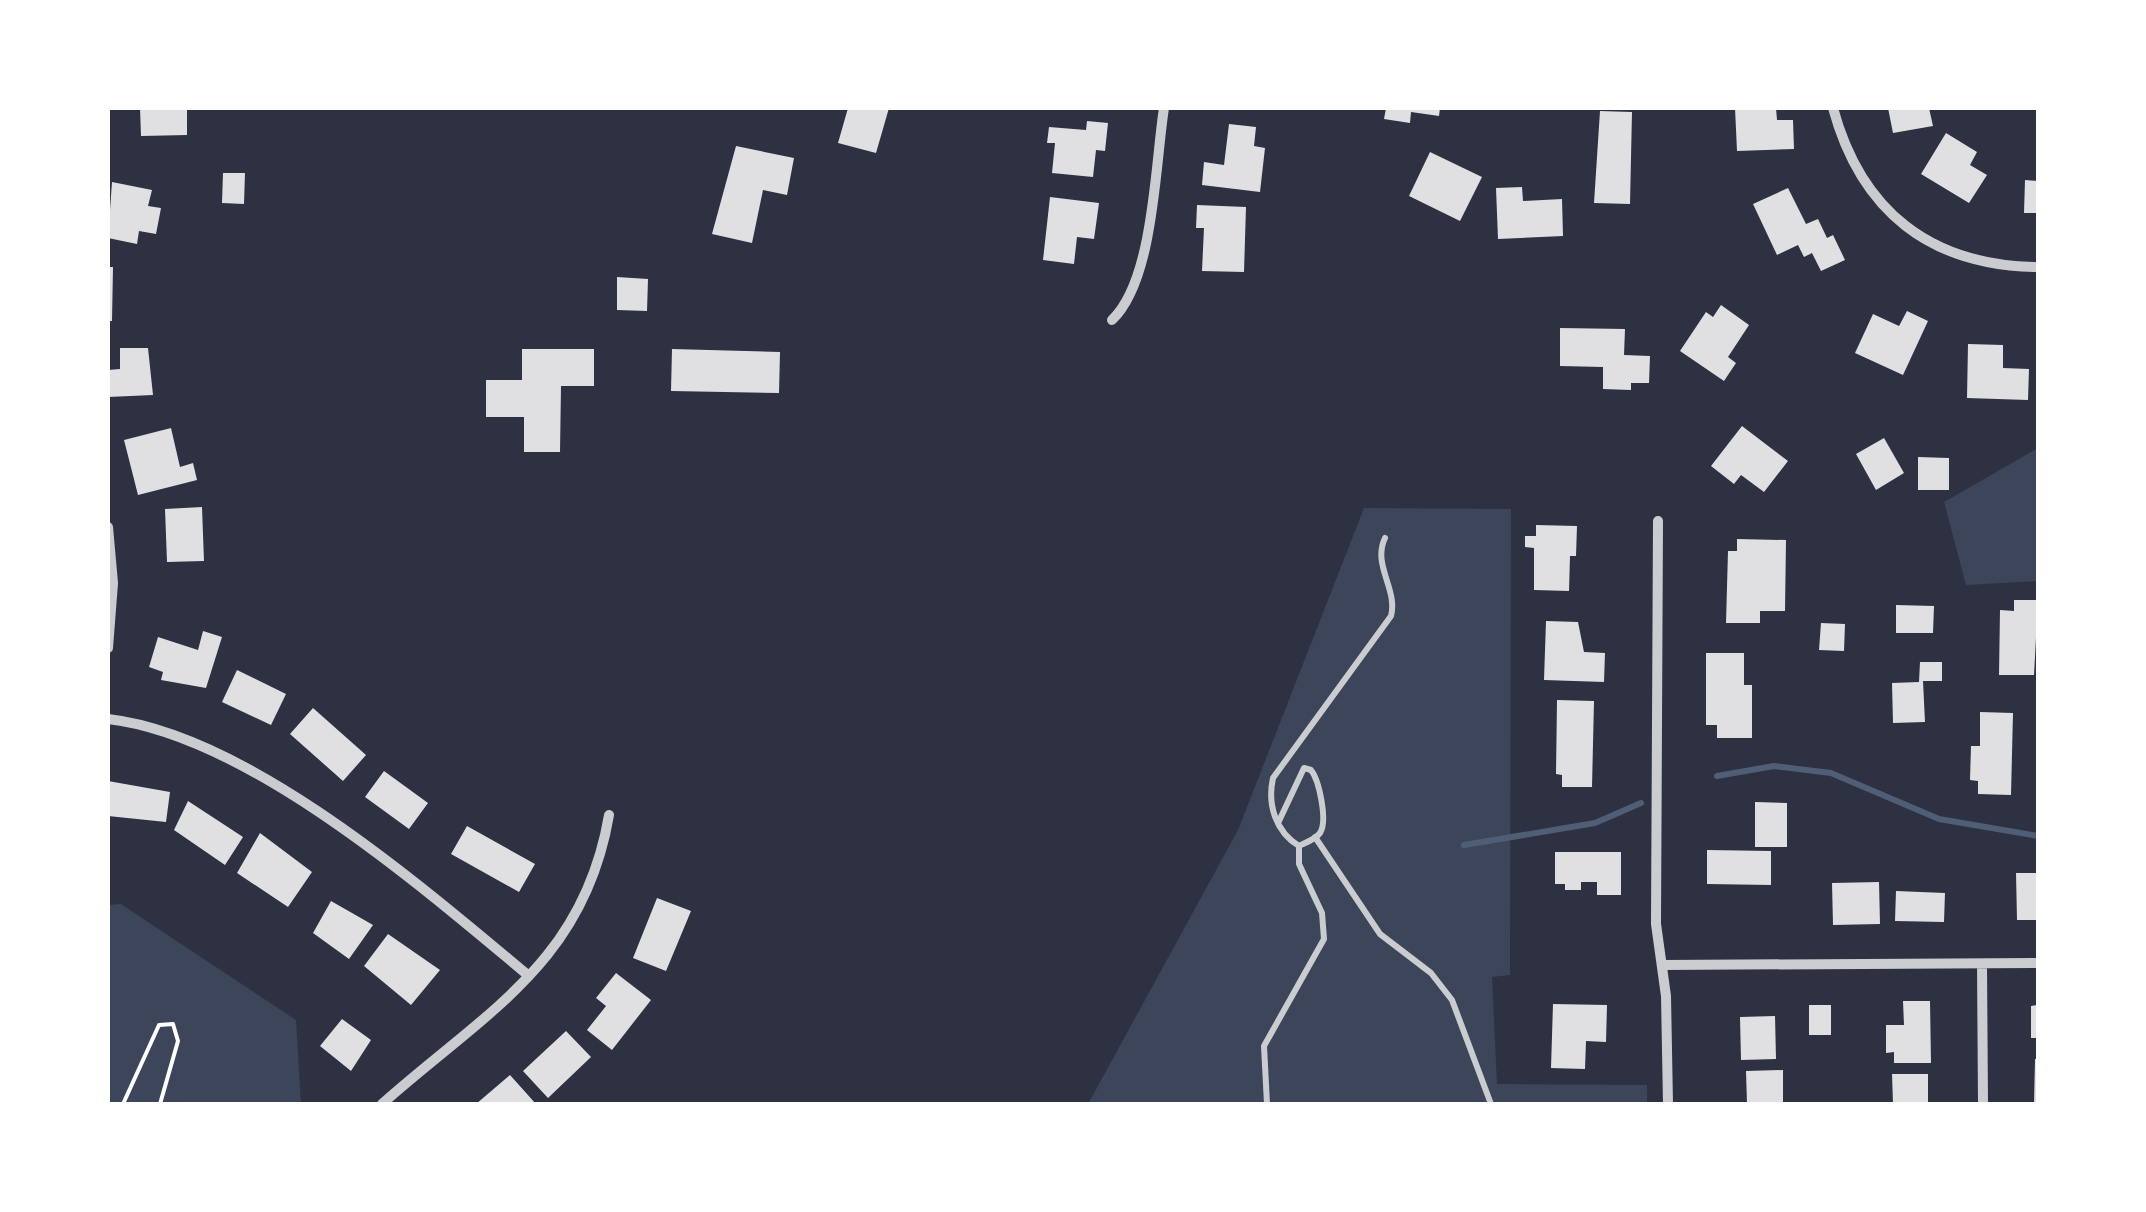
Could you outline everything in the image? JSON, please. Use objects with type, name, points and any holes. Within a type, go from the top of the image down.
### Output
[{"type":"street","points":[[1112,320],[1124,308],[1141,265],[1164,108]]},
{"type":"street","points":[[1833,108],[1844,147],[1875,199],[1914,234],[1963,258],[2000,266],[2038,266]]},
{"type":"street","points":[[1658,521],[1656,924],[1662,965],[1668,1104]]},
{"type":"street","points":[[108,527],[113,583],[108,648]]},
{"type":"street","points":[[108,719],[163,729],[269,781],[419,884],[530,976]]},
{"type":"street","points":[[382,1104],[472,1034],[530,976],[592,888],[609,815]]},
{"type":"street","points":[[1662,965],[2038,962]]},
{"type":"street","points":[[1982,964],[1983,1104]]},
{"type":"lane","points":[[1267,1104],[1264,1046],[1324,939],[1322,912],[1300,864],[1299,846],[1281,832],[1271,802],[1273,778],[1393,610],[1380,562],[1385,538]]},
{"type":"lane","points":[[1278,822],[1304,768],[1311,770],[1317,778],[1322,826],[1315,837],[1299,846]]},
{"type":"lane","points":[[1315,837],[1380,934],[1431,973],[1452,1000],[1491,1104]]},
{"type":"path","points":[[123,1104],[159,1025],[173,1024],[178,1041],[160,1104]]},
{"type":"shaded area","points":[[2038,448],[2038,581],[1966,585],[1944,502]]},
{"type":"shaded area","points":[[1364,508],[1511,509],[1510,975],[1492,977],[1497,1084],[1647,1085],[1647,1104],[1088,1104],[1238,830]]},
{"type":"shaded area","points":[[121,904],[296,1020],[301,1104],[108,1104],[108,905]]},
{"type":"building","points":[[140,108],[187,108],[187,135],[141,136]]},
{"type":"building","points":[[848,108],[889,108],[876,153],[838,143]]},
{"type":"building","points":[[1386,108],[1440,108],[1439,116],[1411,112],[1410,123],[1384,119]]},
{"type":"building","points":[[1735,108],[1776,108],[1777,120],[1793,120],[1794,149],[1737,151]]},
{"type":"building","points":[[1888,108],[1929,108],[1933,126],[1893,133]]},
{"type":"building","points":[[1600,111],[1632,112],[1630,204],[1594,203]]},
{"type":"building","points":[[1087,121],[1108,123],[1105,151],[1096,150],[1093,177],[1052,173],[1055,143],[1047,143],[1049,127],[1086,130]]},
{"type":"building","points":[[1229,124],[1256,127],[1254,146],[1265,148],[1260,192],[1202,185],[1204,162],[1224,165]]},
{"type":"building","points":[[1946,133],[1977,152],[1970,165],[1987,175],[1969,203],[1921,174]]},
{"type":"building","points":[[736,146],[794,158],[787,195],[763,190],[752,243],[712,234]]},
{"type":"building","points":[[1430,152],[1482,177],[1460,221],[1409,196]]},
{"type":"building","points":[[223,173],[245,173],[244,204],[222,203]]},
{"type":"building","points":[[2025,180],[2038,181],[2038,213],[2024,213]]},
{"type":"building","points":[[112,182],[152,190],[148,206],[161,208],[156,234],[139,231],[137,244],[108,238]]},
{"type":"building","points":[[1522,187],[1523,201],[1562,199],[1563,236],[1498,239],[1496,188]]},
{"type":"building","points":[[1788,188],[1806,224],[1818,219],[1827,238],[1833,235],[1845,260],[1821,271],[1812,253],[1804,257],[1798,245],[1777,255],[1753,204]]},
{"type":"building","points":[[1050,197],[1099,203],[1094,239],[1077,237],[1074,264],[1043,260]]},
{"type":"building","points":[[1197,205],[1246,207],[1244,272],[1202,271],[1204,228],[1196,228]]},
{"type":"building","points":[[108,267],[113,267],[112,321],[108,321]]},
{"type":"building","points":[[617,277],[648,279],[647,311],[617,310]]},
{"type":"building","points":[[1721,305],[1749,325],[1728,357],[1736,363],[1724,381],[1680,351],[1706,312],[1713,317]]},
{"type":"building","points":[[1907,311],[1928,321],[1903,375],[1855,353],[1873,314],[1899,326]]},
{"type":"building","points":[[1560,328],[1625,329],[1624,355],[1650,356],[1649,383],[1631,383],[1631,390],[1603,389],[1603,367],[1560,366]]},
{"type":"building","points":[[1968,344],[2003,345],[2003,368],[2029,369],[2028,400],[1967,398]]},
{"type":"building","points":[[120,348],[148,348],[153,395],[108,397],[108,370],[120,369]]},
{"type":"building","points":[[522,349],[594,349],[594,386],[561,386],[560,452],[524,452],[524,417],[486,417],[486,380],[522,380]]},
{"type":"building","points":[[672,349],[780,352],[779,393],[671,391]]},
{"type":"building","points":[[1742,426],[1788,461],[1764,492],[1741,475],[1734,484],[1711,466]]},
{"type":"building","points":[[171,428],[180,467],[193,463],[197,480],[138,495],[124,440]]},
{"type":"building","points":[[1884,438],[1904,473],[1876,490],[1856,454]]},
{"type":"building","points":[[1918,457],[1949,458],[1949,490],[1918,490]]},
{"type":"building","points":[[202,507],[204,561],[167,562],[165,509]]},
{"type":"building","points":[[1536,525],[1577,526],[1576,556],[1570,556],[1569,591],[1534,590],[1534,548],[1525,547],[1525,536],[1536,536]]},
{"type":"building","points":[[1737,539],[1786,540],[1785,611],[1760,611],[1760,623],[1726,623],[1728,551],[1737,551]]},
{"type":"building","points":[[2014,600],[2038,600],[2034,675],[1999,675],[2000,610],[2014,611]]},
{"type":"building","points":[[1896,605],[1934,606],[1933,633],[1896,633]]},
{"type":"building","points":[[1546,621],[1578,622],[1584,652],[1605,653],[1604,682],[1544,680]]},
{"type":"building","points":[[1821,623],[1845,624],[1844,651],[1819,650]]},
{"type":"building","points":[[203,631],[222,637],[206,688],[161,680],[163,672],[149,667],[158,637],[198,650]]},
{"type":"building","points":[[1706,653],[1744,653],[1744,685],[1752,685],[1752,738],[1717,738],[1717,725],[1706,725]]},
{"type":"building","points":[[1920,662],[1942,662],[1942,681],[1923,681],[1925,722],[1893,723],[1892,683],[1919,682]]},
{"type":"building","points":[[237,670],[286,694],[271,725],[222,702]]},
{"type":"building","points":[[1557,700],[1594,701],[1592,787],[1562,787],[1562,775],[1556,774]]},
{"type":"building","points":[[313,708],[366,755],[343,781],[290,734]]},
{"type":"building","points":[[1980,712],[2013,713],[2011,795],[1978,794],[1978,781],[1970,780],[1971,746],[1980,746]]},
{"type":"building","points":[[384,771],[428,803],[409,829],[365,797]]},
{"type":"building","points":[[108,781],[170,792],[166,822],[108,816]]},
{"type":"building","points":[[188,801],[243,837],[225,865],[174,830]]},
{"type":"building","points":[[1755,802],[1787,803],[1787,847],[1755,847]]},
{"type":"building","points":[[467,826],[535,864],[519,892],[451,854]]},
{"type":"building","points":[[260,833],[312,872],[288,907],[237,873]]},
{"type":"building","points":[[1707,850],[1771,851],[1771,885],[1707,884]]},
{"type":"building","points":[[1555,852],[1621,852],[1621,895],[1597,895],[1597,882],[1581,882],[1581,890],[1565,890],[1565,884],[1555,884]]},
{"type":"building","points":[[2016,873],[2038,873],[2038,920],[2017,920]]},
{"type":"building","points":[[1879,882],[1880,924],[1833,925],[1832,883]]},
{"type":"building","points":[[1896,891],[1945,893],[1944,922],[1895,921]]},
{"type":"building","points":[[657,898],[691,911],[666,971],[633,958]]},
{"type":"building","points":[[331,901],[373,925],[349,959],[313,933]]},
{"type":"building","points":[[388,934],[440,970],[411,1005],[364,966]]},
{"type":"building","points":[[616,973],[651,1000],[612,1050],[587,1030],[606,1006],[596,998]]},
{"type":"building","points":[[1903,1001],[1930,1001],[1931,1063],[1894,1063],[1894,1052],[1886,1053],[1886,1025],[1904,1025]]},
{"type":"building","points":[[1553,1004],[1607,1005],[1606,1042],[1586,1041],[1585,1069],[1551,1068]]},
{"type":"building","points":[[1809,1005],[1831,1005],[1831,1035],[1809,1035]]},
{"type":"building","points":[[2038,1005],[2038,1038],[2031,1038],[2031,1006]]},
{"type":"building","points":[[1775,1016],[1776,1059],[1741,1060],[1740,1017]]},
{"type":"building","points":[[342,1019],[371,1040],[351,1071],[320,1046]]},
{"type":"building","points":[[566,1031],[591,1057],[548,1098],[523,1071]]},
{"type":"building","points":[[2038,1059],[2038,1104],[2034,1104]]},
{"type":"building","points":[[1783,1070],[1783,1104],[1747,1104],[1746,1071]]},
{"type":"building","points":[[1892,1074],[1928,1074],[1928,1104],[1893,1104]]},
{"type":"building","points":[[510,1075],[536,1104],[476,1104]]},
{"type":"waterway","points":[[1717,776],[1774,766],[1831,773],[1939,819],[2038,836]]},
{"type":"waterway","points":[[1464,845],[1595,823],[1641,803]]}]
